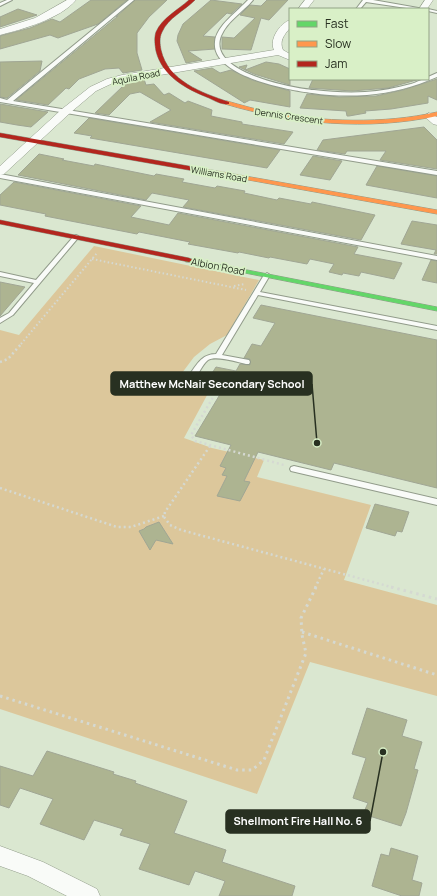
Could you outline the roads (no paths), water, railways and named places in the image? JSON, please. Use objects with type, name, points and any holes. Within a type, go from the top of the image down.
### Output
[{"type":"street","points":[[0,32],[50,15],[72,0]]},
{"type":"street","points":[[166,70],[159,58],[157,37],[166,23],[192,0]]},
{"type":"street","points":[[303,8],[310,0]]},
{"type":"street","points":[[289,24],[276,40],[276,48],[279,52],[289,57]]},
{"type":"street","name":"Aquila Road","points":[[0,172],[66,111],[93,89],[110,81],[166,70],[279,52]]},
{"type":"street","name":"Dennis Crescent","points":[[166,70],[178,79],[209,96],[228,104],[269,115],[309,120],[352,122],[434,117]]},
{"type":"street","name":"Williams Road","points":[[0,135],[437,212]]},
{"type":"street","name":"Albion Road","points":[[0,222],[437,309]]},
{"type":"street","points":[[0,856],[35,869],[89,896]]},
{"type":"lane","points":[[0,5],[10,0]]},
{"type":"lane","points":[[9,101],[132,0]]},
{"type":"lane","points":[[251,0],[221,30],[217,40],[220,55],[223,61],[232,68],[267,83],[293,89],[336,93],[372,92],[397,89],[414,85],[426,80]]},
{"type":"lane","points":[[359,8],[365,0],[417,8]]},
{"type":"lane","points":[[0,100],[437,173]]},
{"type":"lane","points":[[0,176],[437,258]]},
{"type":"lane","points":[[0,321],[8,317],[76,237]]},
{"type":"lane","points":[[0,274],[38,282]]},
{"type":"lane","points":[[218,356],[267,275]]},
{"type":"lane","points":[[257,293],[437,328]]},
{"type":"lane","points":[[192,377],[208,356],[218,356],[246,362]]},
{"type":"lane","points":[[294,469],[437,502]]},
{"type":"place","name":"Matthew McNair Secondary School","points":[[317,443]]},
{"type":"place","name":"Shellmont Fire Hall No. 6","points":[[383,752]]}]
